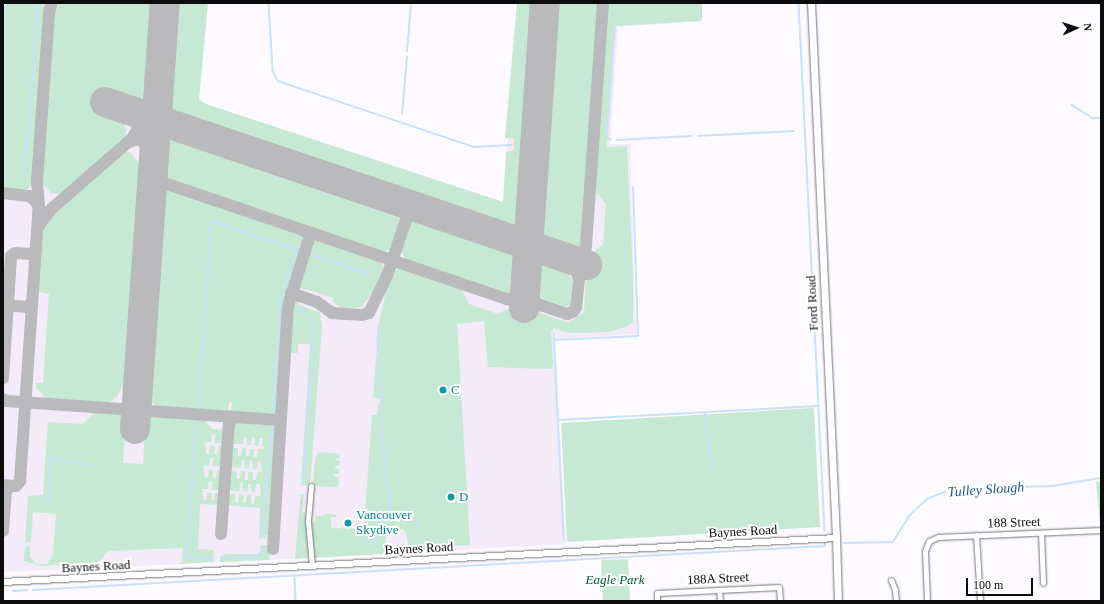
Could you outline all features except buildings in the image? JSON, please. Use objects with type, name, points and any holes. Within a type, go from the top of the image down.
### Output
[{"type":"main road","name":"Ford Road","points":[[811,3],[838,601]]},
{"type":"street","points":[[311,486],[308,521],[312,566]]},
{"type":"street","name":"188 Street","points":[[927,601],[925,551],[929,541],[938,537],[1101,530]]},
{"type":"street","points":[[1041,533],[1043,583]]},
{"type":"street","points":[[976,535],[980,601]]},
{"type":"street","name":"Baynes Road","points":[[3,582],[836,538]]},
{"type":"street","points":[[891,580],[895,590],[896,601]]},
{"type":"street","name":"188A Street","points":[[657,601],[657,593],[780,587],[780,601]]},
{"type":"street","points":[[719,590],[720,601]]},
{"type":"shaded area","points":[[6,3],[207,3],[198,103],[503,202],[518,3],[701,3],[702,21],[618,27],[610,144],[630,144],[636,334],[555,339],[566,544],[269,560],[3,572],[3,11]]},
{"type":"green space","points":[[6,3],[45,3],[32,185],[25,191],[3,190],[3,11]]},
{"type":"green space","points":[[59,3],[155,3],[148,108],[107,95],[102,109],[123,116],[127,137],[61,194],[51,193],[42,182],[54,14]]},
{"type":"green space","points":[[175,3],[208,3],[199,100],[206,104],[503,202],[506,152],[514,150],[514,139],[505,138],[517,3],[537,3],[521,235],[172,116],[167,111]]},
{"type":"green space","points":[[552,3],[600,3],[583,245],[573,252],[536,240]]},
{"type":"green space","points":[[606,3],[702,3],[701,21],[615,26],[607,147],[627,146],[633,277],[633,322],[626,327],[608,332],[568,333],[554,328],[551,331],[553,366],[550,369],[488,367],[484,321],[457,324],[470,545],[426,547],[426,551],[409,552],[406,532],[402,529],[393,530],[386,533],[385,554],[312,558],[310,522],[315,522],[316,516],[323,516],[326,513],[336,515],[336,517],[331,517],[331,528],[364,529],[372,415],[377,415],[378,403],[381,402],[381,399],[373,397],[379,323],[389,277],[395,271],[401,266],[460,286],[469,304],[498,314],[516,305],[516,310],[531,310],[569,323],[584,312],[586,274],[592,259],[588,257],[603,244],[606,204],[593,189]]},
{"type":"green space","points":[[171,132],[396,208],[402,221],[393,247],[381,253],[172,182],[163,171],[166,136]]},
{"type":"green space","points":[[125,151],[131,153],[143,168],[129,370],[118,395],[109,403],[46,399],[36,387],[36,383],[43,383],[49,294],[38,292],[42,232],[50,216]]},
{"type":"green space","points":[[170,188],[305,233],[305,241],[286,301],[283,358],[280,358],[276,414],[231,412],[232,402],[229,402],[228,412],[156,407],[147,396],[162,192]]},
{"type":"green space","points":[[421,217],[520,251],[517,290],[507,296],[407,262],[400,249],[408,223]]},
{"type":"green space","points":[[315,237],[381,260],[384,269],[384,276],[362,307],[342,308],[334,303],[333,298],[306,289],[304,290],[296,286],[309,244]]},
{"type":"green space","points":[[535,255],[563,265],[572,279],[570,304],[566,307],[541,298],[533,285]]},
{"type":"green space","points":[[298,301],[299,305],[320,313],[322,326],[310,486],[301,485],[310,344],[298,344],[298,353],[288,353],[291,303]]},
{"type":"green space","points":[[814,408],[820,527],[567,542],[561,423]]},
{"type":"green space","points":[[95,412],[126,415],[123,463],[143,464],[146,417],[204,419],[212,429],[225,430],[224,443],[215,443],[215,435],[212,434],[211,442],[205,442],[206,454],[209,454],[210,446],[215,446],[214,454],[217,454],[219,446],[224,447],[222,467],[213,466],[213,458],[210,458],[209,466],[203,466],[205,477],[208,477],[209,469],[213,470],[213,477],[216,478],[217,470],[222,470],[221,490],[212,490],[212,482],[209,481],[208,489],[202,489],[203,500],[206,500],[207,493],[212,493],[211,500],[214,501],[215,493],[220,493],[219,505],[200,504],[198,549],[214,550],[213,562],[178,564],[183,562],[182,548],[109,551],[98,562],[41,566],[24,561],[25,546],[30,547],[30,557],[37,564],[47,564],[53,555],[56,514],[33,512],[31,542],[25,542],[28,496],[43,495],[48,422],[82,424]]},
{"type":"green space","points":[[234,422],[276,426],[268,535],[265,535],[267,539],[259,538],[260,508],[227,505],[228,494],[235,494],[235,502],[238,503],[239,494],[244,496],[243,503],[246,503],[247,495],[251,495],[251,504],[254,504],[255,496],[261,496],[260,484],[256,484],[255,492],[251,492],[251,484],[248,484],[248,492],[243,491],[243,483],[240,483],[239,491],[228,490],[230,470],[237,471],[237,479],[240,479],[241,471],[245,471],[245,480],[248,480],[248,472],[253,472],[253,480],[256,480],[257,472],[262,472],[261,461],[258,461],[257,469],[253,469],[253,461],[250,460],[249,468],[245,468],[245,460],[242,460],[241,468],[230,467],[231,448],[238,448],[238,456],[241,456],[242,448],[246,448],[246,456],[249,456],[250,449],[254,449],[254,457],[257,457],[258,449],[264,449],[264,446],[262,446],[263,438],[260,438],[258,446],[255,445],[255,437],[252,437],[251,445],[247,445],[247,437],[244,437],[243,444],[232,444]]},
{"type":"green space","points":[[319,452],[340,454],[339,459],[336,458],[335,460],[340,461],[339,466],[335,466],[335,468],[339,469],[339,474],[334,474],[334,476],[339,478],[338,487],[313,486],[315,458]]},
{"type":"green space","points":[[1096,482],[1101,482],[1101,524],[1100,524]]},
{"type":"green space","points":[[299,494],[304,494],[302,513],[305,512],[306,514],[308,558],[295,559],[300,500],[302,498]]},
{"type":"green space","points":[[261,545],[270,545],[269,560],[220,562],[220,557],[226,554],[258,554]]},
{"type":"green space","name":"Eagle Park","points":[[628,559],[630,601],[603,601],[601,560]]},
{"type":"waterway","points":[[3,14],[7,3]]},
{"type":"waterway","points":[[25,176],[22,169],[29,133],[38,3]]},
{"type":"waterway","points":[[269,3],[273,71],[278,81],[474,147],[512,145]]},
{"type":"waterway","points":[[407,52],[411,3]]},
{"type":"waterway","points":[[799,3],[825,530]]},
{"type":"waterway","points":[[611,140],[608,139],[607,134],[615,26]]},
{"type":"waterway","points":[[402,114],[407,57]]},
{"type":"waterway","points":[[1072,105],[1093,118],[1101,118]]},
{"type":"waterway","points":[[698,136],[794,131]]},
{"type":"waterway","points":[[617,140],[691,136]]},
{"type":"waterway","points":[[555,340],[638,336],[633,188]]},
{"type":"waterway","points":[[198,406],[212,221],[300,251]]},
{"type":"waterway","points":[[274,413],[279,308],[296,249]]},
{"type":"waterway","points":[[309,254],[368,273]]},
{"type":"waterway","points":[[292,309],[309,315],[314,333],[304,485]]},
{"type":"waterway","points":[[379,326],[378,339],[386,485]]},
{"type":"waterway","points":[[554,333],[564,541]]},
{"type":"waterway","points":[[559,420],[818,406]]},
{"type":"waterway","points":[[705,412],[713,471]]},
{"type":"waterway","points":[[197,423],[187,558],[211,559]]},
{"type":"waterway","points":[[263,537],[269,454],[273,427]]},
{"type":"waterway","points":[[48,507],[51,457],[72,463],[89,464]]},
{"type":"waterway","name":"Tulley Slough","points":[[844,543],[893,542],[909,516],[927,499],[952,489],[1053,486],[1101,478]]},
{"type":"waterway","points":[[386,483],[390,486],[390,511],[393,520]]},
{"type":"waterway","points":[[366,541],[377,540],[378,523],[380,521],[414,519],[419,522],[420,528]]},
{"type":"waterway","points":[[33,590],[825,546],[825,544]]},
{"type":"waterway","points":[[222,558],[259,556],[263,548]]},
{"type":"waterway","points":[[295,576],[296,601]]},
{"type":"waterway","points":[[13,591],[27,590]]},
{"type":"taxiway","points":[[3,485],[16,486],[20,481],[39,205],[37,181],[49,12],[52,3]]},
{"type":"taxiway","points":[[526,282],[529,296],[538,304],[567,314],[573,312],[576,307],[579,278],[586,246],[603,3]]},
{"type":"taxiway","points":[[38,227],[49,211],[150,123],[156,112],[158,101]]},
{"type":"taxiway","points":[[126,109],[133,113],[138,121],[137,130],[133,137]]},
{"type":"taxiway","points":[[144,129],[159,124],[175,125]]},
{"type":"taxiway","points":[[127,143],[137,139],[150,145],[153,151],[155,173],[164,183],[507,299],[542,306]]},
{"type":"taxiway","points":[[3,193],[29,196],[35,200],[39,208]]},
{"type":"taxiway","points":[[291,293],[317,302],[332,313],[362,315],[369,313],[387,276],[411,205]]},
{"type":"taxiway","points":[[273,549],[288,306],[309,238],[309,234],[305,231]]},
{"type":"taxiway","points":[[3,378],[11,256],[15,253],[32,254],[36,249]]},
{"type":"taxiway","points":[[565,258],[575,266],[579,279]]},
{"type":"taxiway","points":[[8,300],[13,306],[28,307],[32,302]]},
{"type":"taxiway","points":[[3,399],[7,401],[277,420],[281,417]]},
{"type":"taxiway","points":[[221,534],[229,422],[236,417]]},
{"type":"taxiway","points":[[3,531],[6,490],[11,486]]},
{"type":"runway","points":[[135,429],[165,3]]},
{"type":"runway","points":[[524,308],[545,3]]},
{"type":"runway","points":[[105,102],[587,265]]},
{"type":"place","name":"C","points":[[443,390]]},
{"type":"place","name":"D","points":[[451,497]]},
{"type":"place","name":"Vancouver Skydive","points":[[348,523]]}]
